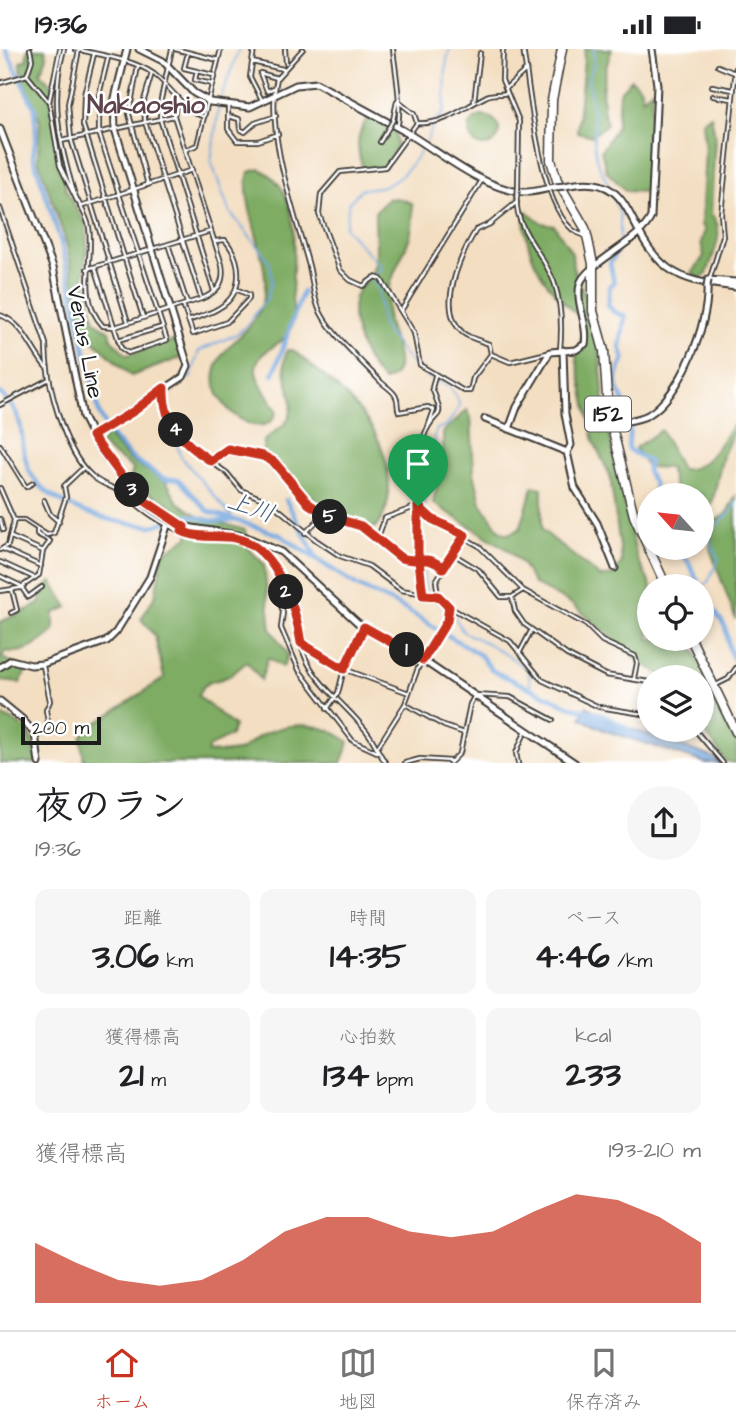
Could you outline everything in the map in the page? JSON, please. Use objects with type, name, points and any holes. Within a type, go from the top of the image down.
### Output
[{"type":"highway","name":"152","points":[[562,49],[552,100],[551,160],[557,180],[587,235],[593,270],[593,311],[604,351],[606,401],[634,516],[661,574]]},
{"type":"highway","points":[[698,651],[716,685],[736,732]]},
{"type":"street","points":[[25,76],[32,60],[30,49]]},
{"type":"street","points":[[62,49],[49,102],[60,166],[89,229],[86,283],[98,320],[103,326],[115,327],[201,299],[214,293],[221,284],[223,271],[215,241],[174,116],[177,98]]},
{"type":"street","points":[[62,49],[55,97],[61,141],[77,201]]},
{"type":"street","points":[[75,49],[123,61],[152,73],[186,109],[204,117]]},
{"type":"street","points":[[93,435],[183,377],[188,366],[115,129],[114,102],[127,49]]},
{"type":"street","points":[[139,49],[169,66],[194,93],[209,101],[227,105],[250,107],[304,83],[325,85],[483,178],[522,192],[598,182],[619,196],[639,235],[652,252],[674,272],[695,281],[736,284]]},
{"type":"street","points":[[214,293],[160,119],[173,49],[218,60]]},
{"type":"street","points":[[185,150],[197,145],[221,49]]},
{"type":"street","points":[[254,49],[250,77],[263,103]]},
{"type":"street","points":[[285,49],[286,64]]},
{"type":"street","points":[[303,49],[286,64],[277,78],[276,116],[283,173],[295,207],[299,238],[320,313],[396,395],[399,412],[428,407],[434,409],[428,428]]},
{"type":"street","points":[[393,49],[397,101],[401,115],[397,127]]},
{"type":"street","points":[[503,49],[501,65],[519,121],[517,202],[521,223],[555,284],[561,313],[565,414],[571,449],[567,452]]},
{"type":"street","points":[[524,49],[540,167],[567,225],[581,235],[587,235]]},
{"type":"street","points":[[491,354],[513,362],[550,352],[576,350],[586,341],[579,292],[583,278],[617,248],[639,235],[649,224],[654,206],[653,144],[657,85],[652,49]]},
{"type":"street","points":[[79,50],[68,104],[71,139],[128,322]]},
{"type":"street","points":[[188,53],[184,68],[214,75]]},
{"type":"street","points":[[474,106],[480,53]]},
{"type":"street","points":[[94,54],[83,101],[86,136],[143,317]]},
{"type":"street","points":[[95,267],[121,348],[128,353],[167,341],[100,133],[99,95],[108,58]]},
{"type":"street","points":[[252,62],[283,69]]},
{"type":"street","points":[[138,66],[129,105],[130,126],[148,185]]},
{"type":"street","points":[[611,424],[648,415],[674,387],[694,348],[708,299],[708,281],[723,236],[721,214],[736,71],[718,66]]},
{"type":"street","points":[[417,123],[434,124],[474,106],[486,96],[507,90],[527,69]]},
{"type":"street","points":[[197,71],[195,80],[212,84]]},
{"type":"street","points":[[152,73],[144,100],[145,123],[201,299]]},
{"type":"street","points":[[275,88],[267,90],[260,73],[277,78]]},
{"type":"street","points":[[0,83],[25,76]]},
{"type":"street","points":[[25,76],[49,102]]},
{"type":"street","points":[[712,86],[733,90]]},
{"type":"street","points":[[713,96],[732,99]]},
{"type":"street","points":[[380,142],[393,120],[397,101]]},
{"type":"street","points":[[397,101],[414,114],[417,123]]},
{"type":"street","points":[[227,105],[228,129],[237,141],[258,141],[278,134]]},
{"type":"street","points":[[61,141],[174,116]]},
{"type":"street","points":[[229,116],[239,119],[240,129],[245,132],[255,123],[276,116]]},
{"type":"street","points":[[417,123],[390,164],[377,169],[340,173],[320,197],[319,214],[340,270],[350,280],[363,286],[378,277],[416,339],[420,365],[464,391],[470,391],[473,378],[491,354],[489,344],[464,333],[453,317],[452,280],[475,230],[493,222],[517,202]]},
{"type":"street","name":"Venus Line","points":[[0,129],[53,267],[80,405],[93,435],[148,509],[182,528],[244,536],[281,552],[364,627],[423,660],[575,763]]},
{"type":"street","points":[[80,207],[192,170]]},
{"type":"street","points":[[401,311],[483,178]]},
{"type":"street","points":[[0,208],[42,331],[46,367],[56,408],[84,467],[98,482],[117,489],[148,509],[166,525],[235,538],[252,545],[273,566],[292,607],[309,665],[369,735],[386,763]]},
{"type":"street","points":[[87,269],[211,231]]},
{"type":"street","points":[[188,321],[218,309],[236,289],[240,273],[236,255],[225,240],[215,241]]},
{"type":"street","points":[[168,244],[192,334],[228,322],[249,299],[236,289]]},
{"type":"street","points":[[708,281],[736,284]]},
{"type":"street","points":[[0,314],[12,321],[27,338],[46,367]]},
{"type":"street","points":[[118,340],[162,327]]},
{"type":"street","points":[[509,429],[517,407],[550,352]]},
{"type":"street","points":[[423,595],[420,507],[422,474],[430,456],[424,436],[440,411],[440,403],[432,388],[435,376]]},
{"type":"street","points":[[2,404],[49,379]]},
{"type":"street","points":[[164,388],[167,414],[174,428],[188,445],[227,473],[241,489],[270,502],[303,531],[340,556],[369,566],[401,590],[434,596],[500,634],[520,652],[542,680],[612,711],[637,714]]},
{"type":"street","points":[[485,419],[567,452]]},
{"type":"street","points":[[0,445],[26,487],[33,483]]},
{"type":"street","points":[[211,461],[228,449],[263,456],[291,479],[306,501],[324,513],[361,526],[401,558],[432,559],[443,568]]},
{"type":"street","points":[[567,452],[575,488],[597,523],[615,568]]},
{"type":"street","points":[[14,520],[24,520],[37,530],[52,535],[66,497],[64,486],[84,467]]},
{"type":"street","points":[[0,488],[14,520],[11,537],[1,550],[41,566]]},
{"type":"street","points":[[44,500],[50,514],[59,522]]},
{"type":"street","points":[[420,507],[432,519],[465,535],[523,590],[586,625],[602,641],[635,656],[637,663],[634,678]]},
{"type":"street","points":[[378,537],[385,518],[420,507]]},
{"type":"street","points":[[0,511],[8,508]]},
{"type":"street","points":[[303,531],[324,513]]},
{"type":"street","points":[[0,519],[3,530]]},
{"type":"street","points":[[0,667],[11,660],[43,664],[107,641],[116,632],[150,577],[166,525]]},
{"type":"street","points":[[0,591],[22,587],[36,578],[43,551],[50,541],[37,534],[37,530]]},
{"type":"street","points":[[434,596],[436,581],[465,535]]},
{"type":"street","points":[[11,537],[43,551]]},
{"type":"street","points":[[453,554],[479,570],[502,597],[512,597],[523,590]]},
{"type":"street","points":[[0,562],[36,578]]},
{"type":"street","points":[[0,576],[22,587],[28,597],[42,587]]},
{"type":"street","points":[[282,586],[279,599],[283,612],[282,633],[299,670],[353,741],[377,752]]},
{"type":"street","points":[[11,613],[17,610],[12,590]]},
{"type":"street","points":[[512,597],[515,611],[531,631],[567,655],[606,675],[637,679]]},
{"type":"street","points":[[377,752],[377,746],[405,704],[423,660],[442,628],[449,607]]},
{"type":"street","points":[[327,709],[336,697],[344,669],[364,627]]},
{"type":"street","points":[[520,652],[531,631]]},
{"type":"street","points":[[301,643],[344,669],[409,693]]},
{"type":"street","points":[[43,664],[50,701],[46,710],[49,727]]},
{"type":"street","points":[[716,685],[728,679],[736,668]]},
{"type":"street","points":[[405,763],[420,759],[451,762],[460,753],[470,704],[475,695],[510,698],[553,720]]},
{"type":"street","points":[[0,701],[23,719],[35,734],[39,763]]},
{"type":"street","points":[[405,704],[444,726],[464,733]]},
{"type":"street","points":[[518,763],[516,753],[526,730]]},
{"type":"street","points":[[705,742],[723,763]]},
{"type":"green space","points":[[28,49],[45,49],[47,57],[40,73],[53,86],[55,127],[66,190],[86,225],[84,276],[95,321],[110,331],[111,339],[127,355],[180,339],[183,357],[131,376],[89,336],[82,324],[66,242],[38,159],[40,120],[24,85],[20,62],[26,60]]},
{"type":"green space","points":[[585,49],[612,49],[603,86],[607,124],[592,136],[577,132]]},
{"type":"green space","points":[[631,79],[640,87],[643,98],[652,89],[648,192],[626,191],[607,172],[601,151],[617,126],[619,93]]},
{"type":"green space","points":[[371,114],[395,130],[397,145],[385,168],[363,168],[360,160],[358,140],[362,127]]},
{"type":"green space","points":[[711,115],[715,136],[711,214],[716,221],[718,235],[707,274],[700,278],[692,273],[704,256],[701,242],[705,230],[701,225],[705,151],[702,122]]},
{"type":"green space","points":[[484,116],[490,117],[498,125],[498,137],[490,145],[484,146],[478,145],[470,137],[469,131],[470,125],[478,117]]},
{"type":"green space","points":[[260,169],[274,179],[284,192],[290,208],[294,245],[291,329],[283,340],[261,356],[256,368],[261,384],[277,411],[271,421],[261,425],[250,424],[228,409],[215,386],[219,361],[249,326],[262,303],[264,273],[250,211],[247,183],[249,172]]},
{"type":"green space","points":[[397,198],[412,203],[413,216],[410,237],[389,289],[388,321],[398,361],[393,376],[384,381],[364,353],[353,317],[356,295],[374,267],[375,212],[388,199]]},
{"type":"green space","points":[[526,211],[542,223],[554,225],[572,253],[573,268],[589,305],[599,348],[606,420],[637,560],[645,574],[637,574],[637,651],[694,651],[700,665],[645,665],[572,604],[534,584],[522,564],[508,550],[433,503],[443,458],[443,432],[467,410],[471,417],[474,473],[481,503],[500,531],[508,534],[520,529],[533,486],[542,488],[542,530],[600,577],[613,575],[622,562],[610,476],[594,442],[576,358],[585,322],[565,304],[541,274],[530,251],[524,221]]},
{"type":"green space","points":[[287,350],[293,350],[343,393],[358,409],[380,444],[387,464],[389,493],[382,517],[371,531],[340,520],[264,455],[264,441],[287,422],[291,409],[292,401],[284,367]]},
{"type":"green space","points":[[732,426],[736,426],[723,455],[714,495],[714,483],[673,483],[669,468],[647,467],[635,448],[661,430],[681,469],[690,469],[705,461]]},
{"type":"green space","points":[[106,434],[130,460],[167,482],[177,501],[198,516],[245,530],[249,549],[264,564],[271,629],[288,655],[283,667],[268,658],[261,680],[247,662],[229,676],[204,686],[198,696],[234,726],[231,735],[208,748],[208,753],[237,751],[269,731],[305,725],[328,730],[349,742],[341,763],[84,763],[81,738],[85,731],[164,678],[155,636],[141,619],[155,596],[163,553],[188,537],[190,524],[168,503],[129,483],[133,469],[100,443]]},
{"type":"green space","points":[[736,496],[736,620],[714,560],[714,521],[726,514]]},
{"type":"green space","points":[[52,582],[68,607],[54,613],[54,631],[38,644],[19,652],[5,651],[2,658],[27,669],[20,683],[0,681],[0,622],[40,604],[40,591]]},
{"type":"green space","points":[[714,699],[736,742],[736,763],[726,761],[712,742]]},
{"type":"green space","points":[[0,715],[28,731],[36,763],[0,763]]},
{"type":"water","points":[[587,706],[611,722],[637,731],[637,741],[604,730],[581,718]]},
{"type":"water","points":[[641,742],[669,742],[709,756],[720,763],[706,763]]},
{"type":"waterway","name":"上川","points":[[6,49],[35,109],[36,136],[33,156],[61,242],[99,413],[109,433],[132,458],[164,479],[178,479],[208,511],[280,535],[357,586],[400,606],[480,655],[493,671],[571,707],[601,714],[630,730]]},
{"type":"waterway","points":[[220,100],[239,49]]},
{"type":"waterway","points":[[436,120],[443,114],[446,65],[450,49]]},
{"type":"waterway","points":[[594,49],[594,64],[588,78],[594,117],[594,142],[597,161],[610,188]]},
{"type":"waterway","points":[[167,397],[176,384],[191,377],[199,351],[237,334],[245,327],[267,298],[272,280],[270,264],[266,257],[229,211],[211,161],[219,106]]},
{"type":"waterway","points":[[427,141],[433,126]]},
{"type":"waterway","points":[[370,279],[382,268],[345,228],[349,203],[361,189],[392,183],[410,166],[423,148]]},
{"type":"waterway","points":[[612,194],[620,215],[620,243]]},
{"type":"waterway","points":[[617,251],[610,263],[614,283],[610,285],[608,305],[614,312],[625,316],[620,347],[624,359],[619,369],[617,384],[629,416]]},
{"type":"waterway","points":[[372,282],[378,286],[382,326],[409,361],[431,379]]},
{"type":"waterway","points":[[273,375],[303,291]]},
{"type":"waterway","points":[[426,593],[420,550],[421,511],[436,468],[434,436],[437,429],[447,425],[460,406],[451,389],[435,381]]},
{"type":"waterway","points":[[0,393],[16,412],[29,470],[38,483],[65,504],[100,517],[150,526],[182,516],[218,521],[233,520]]},
{"type":"waterway","points":[[163,403],[181,457],[235,520]]},
{"type":"waterway","points":[[630,425],[628,449],[649,462],[647,471],[653,483]]},
{"type":"waterway","points":[[286,500],[316,557]]},
{"type":"waterway","points":[[712,574],[718,560],[710,542],[711,533],[731,512],[736,502]]},
{"type":"waterway","points":[[687,560],[694,574]]},
{"type":"waterway","points":[[431,595],[442,606]]},
{"type":"waterway","points":[[714,611],[724,625],[730,651],[736,663]]},
{"type":"waterway","points":[[452,612],[463,632],[489,644],[528,669],[531,687]]},
{"type":"district","name":"Nakaoshio","points":[[146,104]]},
{"type":"route","points":[[418,506],[418,553],[419,559],[423,595],[438,596],[442,599],[449,607],[447,621],[423,660],[364,627],[344,669],[325,655],[301,643],[287,594],[273,566],[255,548],[235,538],[182,531],[184,527],[136,495],[92,436],[134,411],[164,388],[167,414],[174,428],[188,445],[211,461],[217,458],[222,450],[228,449],[230,452],[240,451],[263,456],[274,462],[298,487],[304,499],[321,512],[361,526],[390,546],[401,558],[406,560],[419,559],[419,558],[428,558],[443,568],[465,535],[443,526],[418,506]]}]
